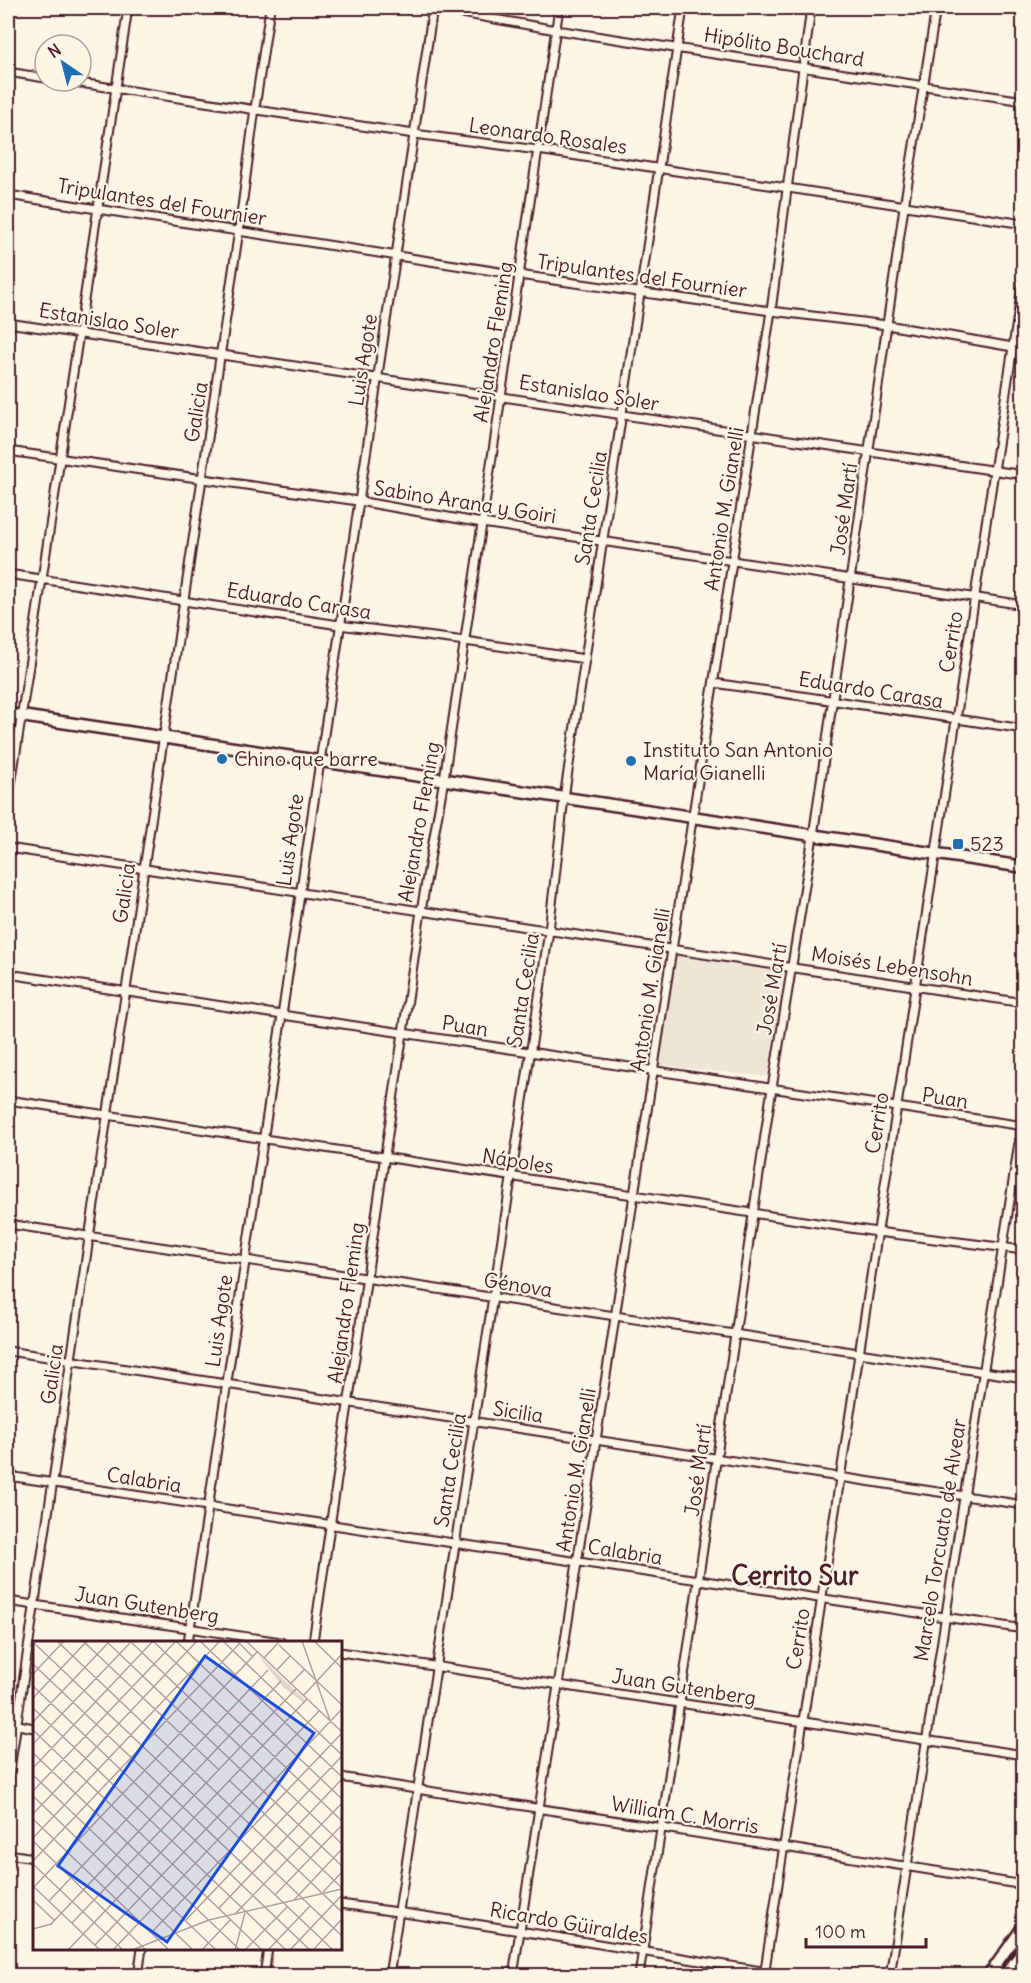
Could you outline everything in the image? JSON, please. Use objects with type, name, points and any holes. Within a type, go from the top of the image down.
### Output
[{"type":"main road","points":[[8,714],[1023,867]]},
{"type":"street","points":[[8,805],[128,8]]},
{"type":"street","name":"Galicia","points":[[8,1783],[221,355],[270,8]]},
{"type":"street","name":"Hipólito Bouchard","points":[[433,8],[556,30],[1023,100]]},
{"type":"street","name":"Luis Agote","points":[[188,1641],[433,8]]},
{"type":"street","name":"Alejandro Fleming","points":[[313,1641],[421,911],[444,779],[560,8]]},
{"type":"street","name":"Santa Cecilia","points":[[389,1976],[531,1052],[549,931],[564,798],[683,8]]},
{"type":"street","name":"Antonio M. Gianelli","points":[[513,1976],[598,1440],[771,311],[801,67],[811,8]]},
{"type":"street","name":"José Martí","points":[[639,1976],[772,1088],[813,836],[922,85],[936,8]]},
{"type":"street","points":[[8,72],[33,76]]},
{"type":"street","name":"Leonardo Rosales","points":[[93,85],[1023,224]]},
{"type":"street","name":"Tripulantes del Fournier","points":[[8,195],[519,275],[887,325],[1023,349]]},
{"type":"street","name":"Cerrito","points":[[764,1973],[1023,275]]},
{"type":"street","name":"Estanislao Soler","points":[[8,323],[1023,475]]},
{"type":"street","name":"Sabino Arana y Goiri","points":[[8,451],[358,501],[482,523],[1023,604]]},
{"type":"street","name":"Eduardo Carasa","points":[[8,574],[339,625],[585,659]]},
{"type":"street","name":"Eduardo Carasa","points":[[714,683],[1023,729]]},
{"type":"street","name":"Moisés Lebensohn","points":[[8,848],[1023,1003]]},
{"type":"street","name":"Puan","points":[[8,974],[1022,1126]]},
{"type":"street","name":"Nápoles","points":[[8,1100],[753,1214],[1023,1250]]},
{"type":"street","name":"Marcelo Torcuato de Alvear","points":[[890,1976],[1023,1110]]},
{"type":"street","name":"Génova","points":[[8,1224],[1023,1378]]},
{"type":"street","name":"Sicilia","points":[[8,1351],[1023,1505]]},
{"type":"street","name":"Calabria","points":[[8,1476],[1023,1629]]},
{"type":"street","name":"Juan Gutenberg","points":[[8,1601],[274,1641]]},
{"type":"street","name":"Juan Gutenberg","points":[[342,1652],[1023,1755]]},
{"type":"street","points":[[8,1723],[33,1728]]},
{"type":"street","name":"William C. Morris","points":[[342,1777],[1023,1885]]},
{"type":"street","points":[[8,1854],[33,1858]]},
{"type":"street","name":"Ricardo Güiraldes","points":[[342,1904],[792,1976]]},
{"type":"street","points":[[988,1976],[1023,1925]]},
{"type":"street","points":[[1004,1976],[1023,1949]]},
{"type":"street","points":[[138,1976],[142,1950]]},
{"type":"street","points":[[264,1976],[268,1950]]},
{"type":"shaded area","points":[[677,951],[785,966],[768,1077],[659,1065]]},
{"type":"place","name":"Chino que barre","points":[[222,759]]},
{"type":"place","name":"Instituto San Antonio María Gianelli","points":[[631,761]]},
{"type":"place","name":"523","points":[[958,844]]},
{"type":"district","name":"Cerrito Sur","points":[[795,1576]]}]
